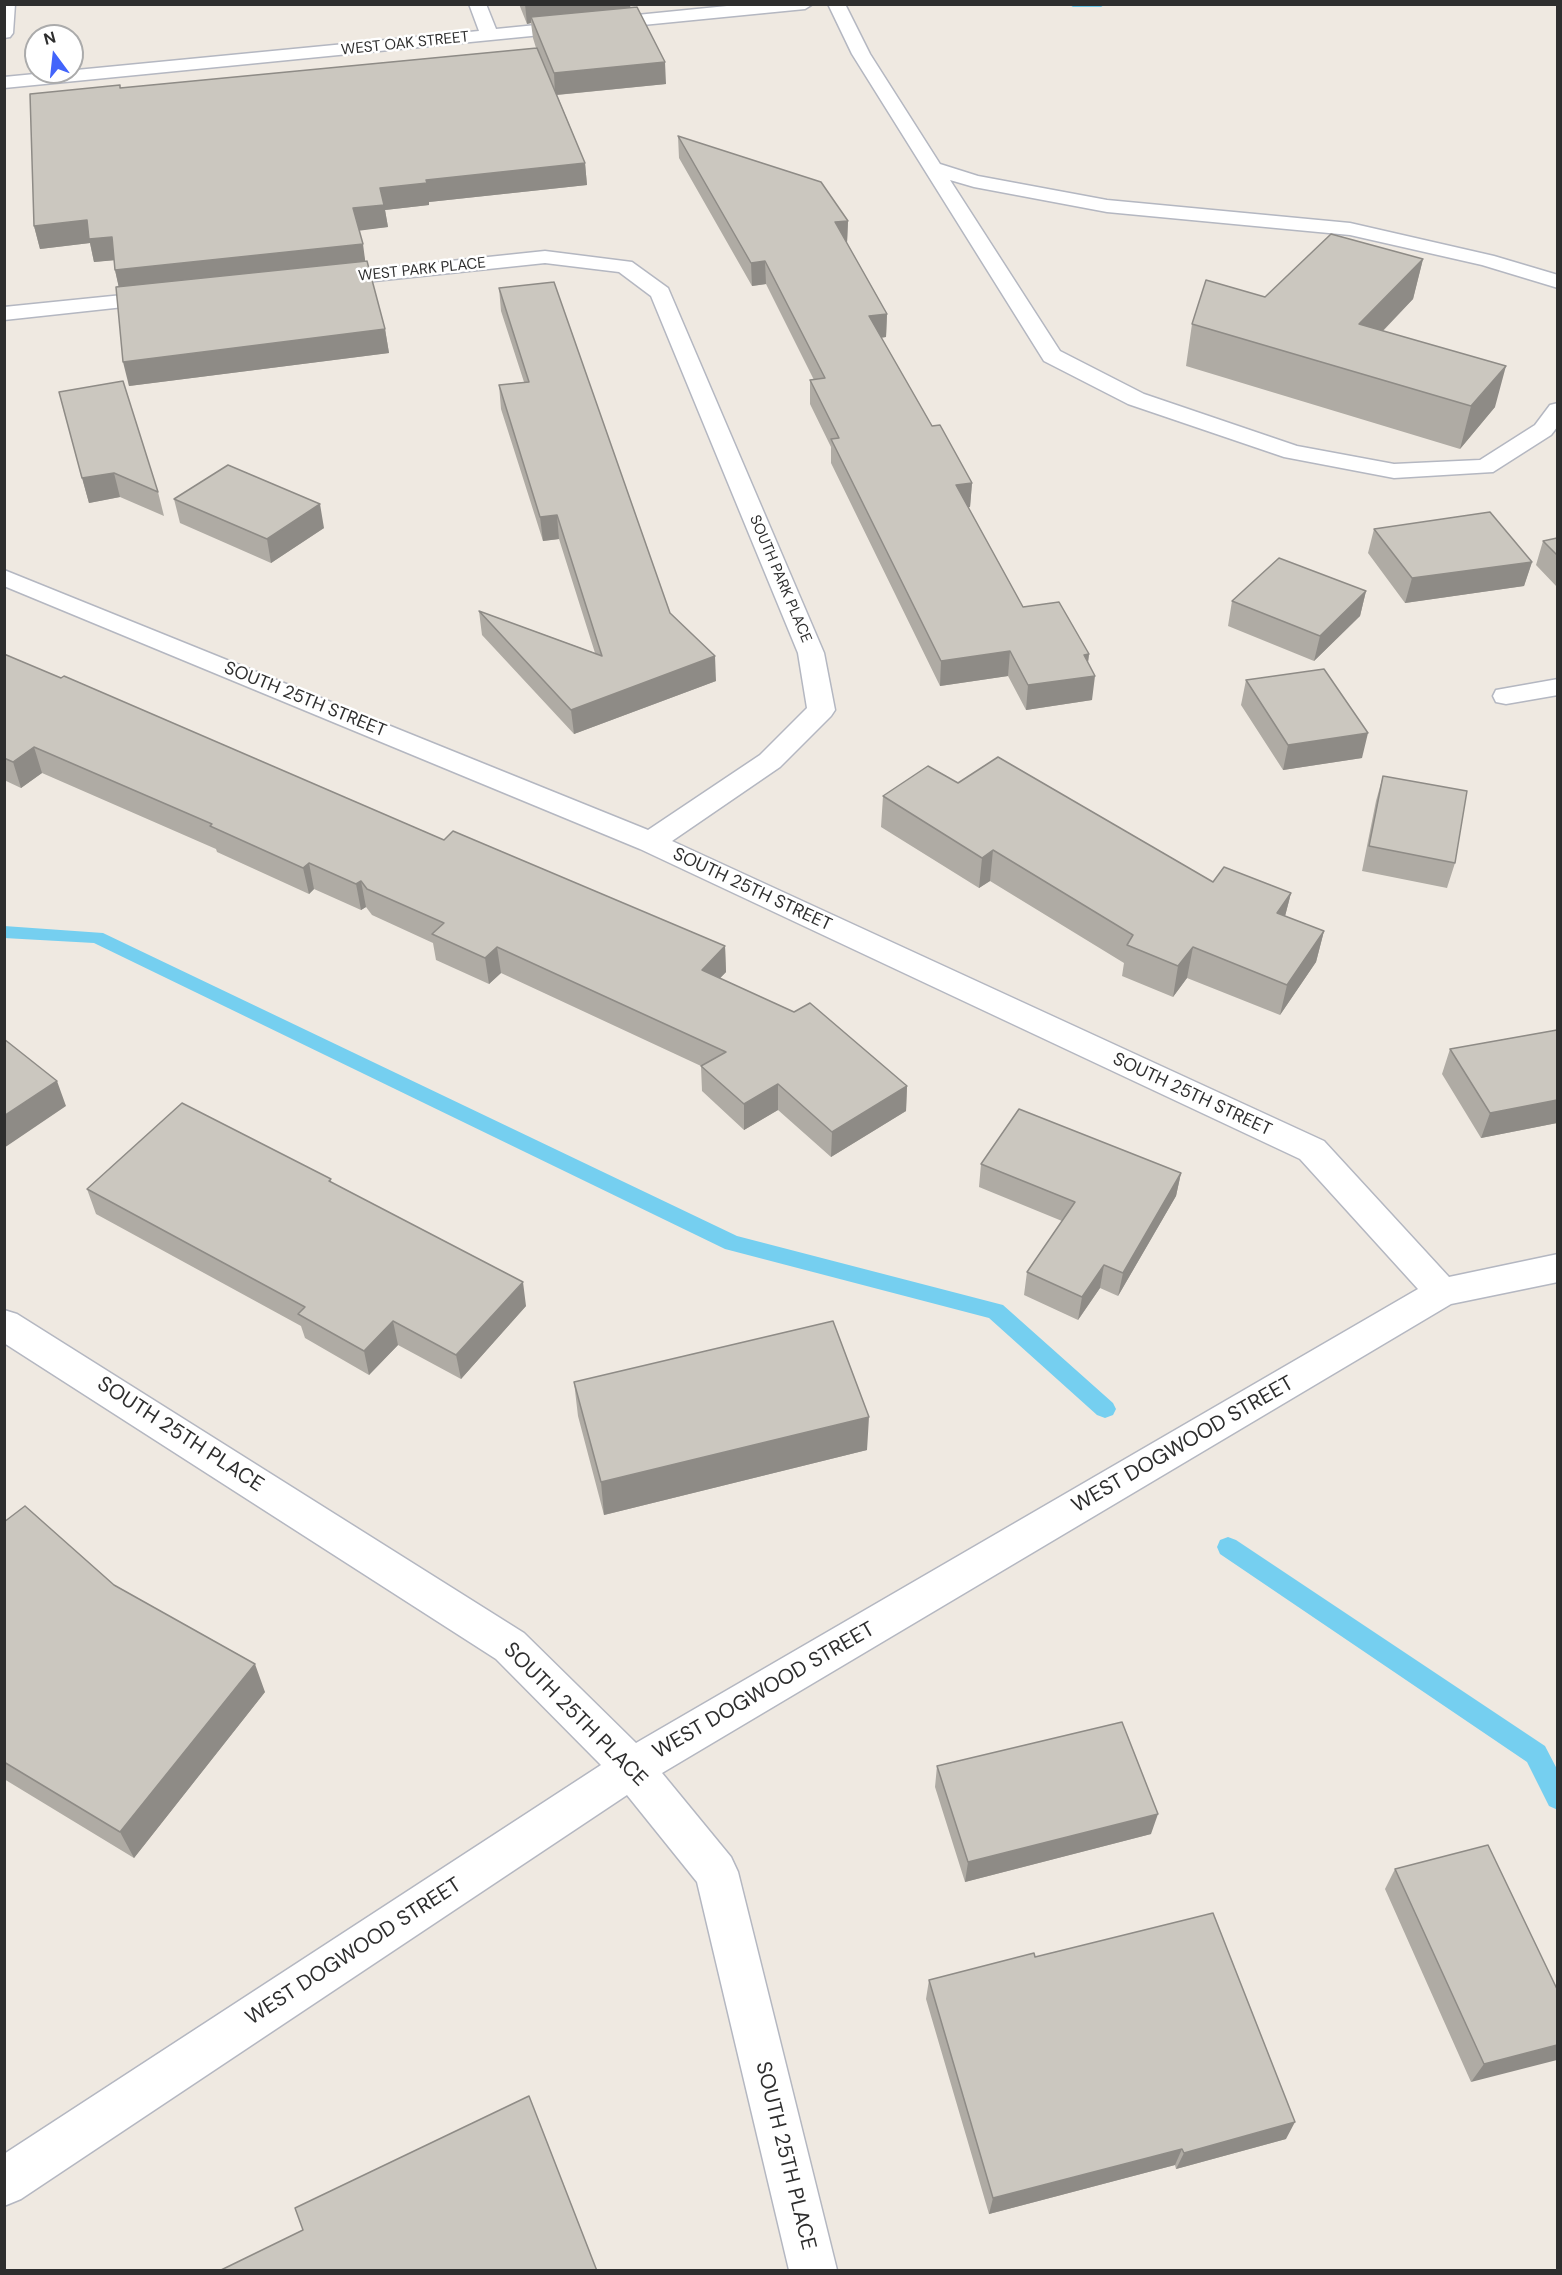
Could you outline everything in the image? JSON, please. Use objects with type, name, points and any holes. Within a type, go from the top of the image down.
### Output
[{"type":"street","points":[[4,33],[6,4]]},
{"type":"street","points":[[477,4],[489,35]]},
{"type":"street","name":"WEST OAK STREET","points":[[4,83],[805,4]]},
{"type":"street","points":[[836,4],[861,54],[1052,356],[1136,399],[1292,452],[1394,471],[1485,467],[1543,430],[1557,410]]},
{"type":"street","points":[[931,166],[974,181],[1107,206],[1350,229],[1487,260],[1557,282]]},
{"type":"street","name":"WEST PARK PLACE","points":[[310,282],[544,257],[625,266]]},
{"type":"street","name":"SOUTH PARK PLACE","points":[[625,266],[660,292],[811,652],[821,710],[770,761],[650,842]]},
{"type":"street","points":[[4,314],[181,295]]},
{"type":"street","name":"SOUTH 25TH STREET","points":[[4,577],[650,842],[1312,1150],[1442,1292]]},
{"type":"street","points":[[1506,696],[1557,687]]},
{"type":"street","name":"WEST DOGWOOD STREET","points":[[4,2182],[632,1768],[1442,1292],[1557,1268]]},
{"type":"street","name":"SOUTH 25TH PLACE","points":[[4,1324],[510,1646],[632,1768],[716,1872],[813,2271]]},
{"type":"building","points":[[637,7],[665,62],[554,73],[531,17]]},
{"type":"building","points":[[537,48],[585,163],[426,180],[427,183],[380,188],[384,205],[353,208],[363,244],[115,270],[112,237],[89,239],[87,220],[34,226],[30,94],[120,85],[120,88]]},
{"type":"building","points":[[678,136],[821,182],[848,221],[835,222],[887,314],[869,316],[932,426],[940,425],[972,483],[956,485],[1023,607],[1059,602],[1089,654],[1084,655],[1095,676],[1028,685],[1010,651],[941,661],[831,439],[839,438],[810,380],[825,378],[765,261],[751,263]]},
{"type":"building","points":[[1331,234],[1423,259],[1359,324],[1506,366],[1471,406],[1192,324],[1206,280],[1265,297]]},
{"type":"building","points":[[367,261],[385,329],[123,362],[116,287]]},
{"type":"building","points":[[554,282],[670,613],[715,656],[571,710],[479,611],[602,656],[557,515],[540,517],[499,385],[529,382],[499,288]]},
{"type":"building","points":[[123,381],[158,492],[114,473],[82,478],[59,392]]},
{"type":"building","points":[[228,465],[320,504],[267,539],[174,499]]},
{"type":"building","points":[[1490,512],[1532,562],[1412,578],[1374,529]]},
{"type":"building","points":[[1557,538],[1557,555],[1543,541]]},
{"type":"building","points":[[1279,558],[1366,591],[1320,636],[1232,601]]},
{"type":"building","points":[[4,654],[61,678],[64,676],[444,840],[453,831],[725,946],[702,970],[794,1012],[810,1003],[907,1086],[832,1132],[778,1084],[744,1104],[701,1066],[726,1052],[497,947],[485,958],[432,934],[444,923],[367,889],[361,881],[356,884],[309,863],[303,868],[210,826],[212,824],[34,747],[13,762],[4,758]]},
{"type":"building","points":[[1324,669],[1368,733],[1288,745],[1246,680]]},
{"type":"building","points":[[998,757],[1213,882],[1224,867],[1291,893],[1277,913],[1324,931],[1287,985],[1193,947],[1178,966],[1127,945],[1133,935],[993,850],[982,858],[883,796],[928,766],[958,783]]},
{"type":"building","points":[[1383,776],[1467,791],[1455,863],[1369,846]]},
{"type":"building","points":[[1557,1030],[1557,1100],[1490,1113],[1450,1049]]},
{"type":"building","points":[[4,1039],[57,1081],[4,1116]]},
{"type":"building","points":[[182,1103],[331,1179],[329,1181],[523,1282],[456,1355],[393,1321],[364,1351],[298,1314],[305,1307],[87,1189]]},
{"type":"building","points":[[1019,1109],[1181,1173],[1123,1273],[1104,1265],[1082,1297],[1027,1272],[1075,1202],[981,1164]]},
{"type":"building","points":[[833,1321],[869,1417],[601,1482],[574,1382]]},
{"type":"building","points":[[25,1506],[114,1585],[255,1664],[120,1832],[4,1762],[4,1522]]},
{"type":"building","points":[[1122,1722],[1158,1814],[968,1862],[937,1766]]},
{"type":"building","points":[[1488,1845],[1557,1989],[1557,2045],[1484,2064],[1395,1869]]},
{"type":"building","points":[[1213,1913],[1295,2122],[1184,2153],[1182,2149],[993,2198],[929,1980],[1034,1953],[1035,1957]]},
{"type":"building","points":[[529,2096],[597,2271],[219,2271],[303,2230],[295,2208]]},
{"type":"waterway","points":[[1073,4],[1101,4]]},
{"type":"waterway","points":[[4,932],[97,937],[732,1243],[996,1311],[1105,1409]]},
{"type":"waterway","points":[[1228,1547],[1536,1754],[1558,1798]]}]
